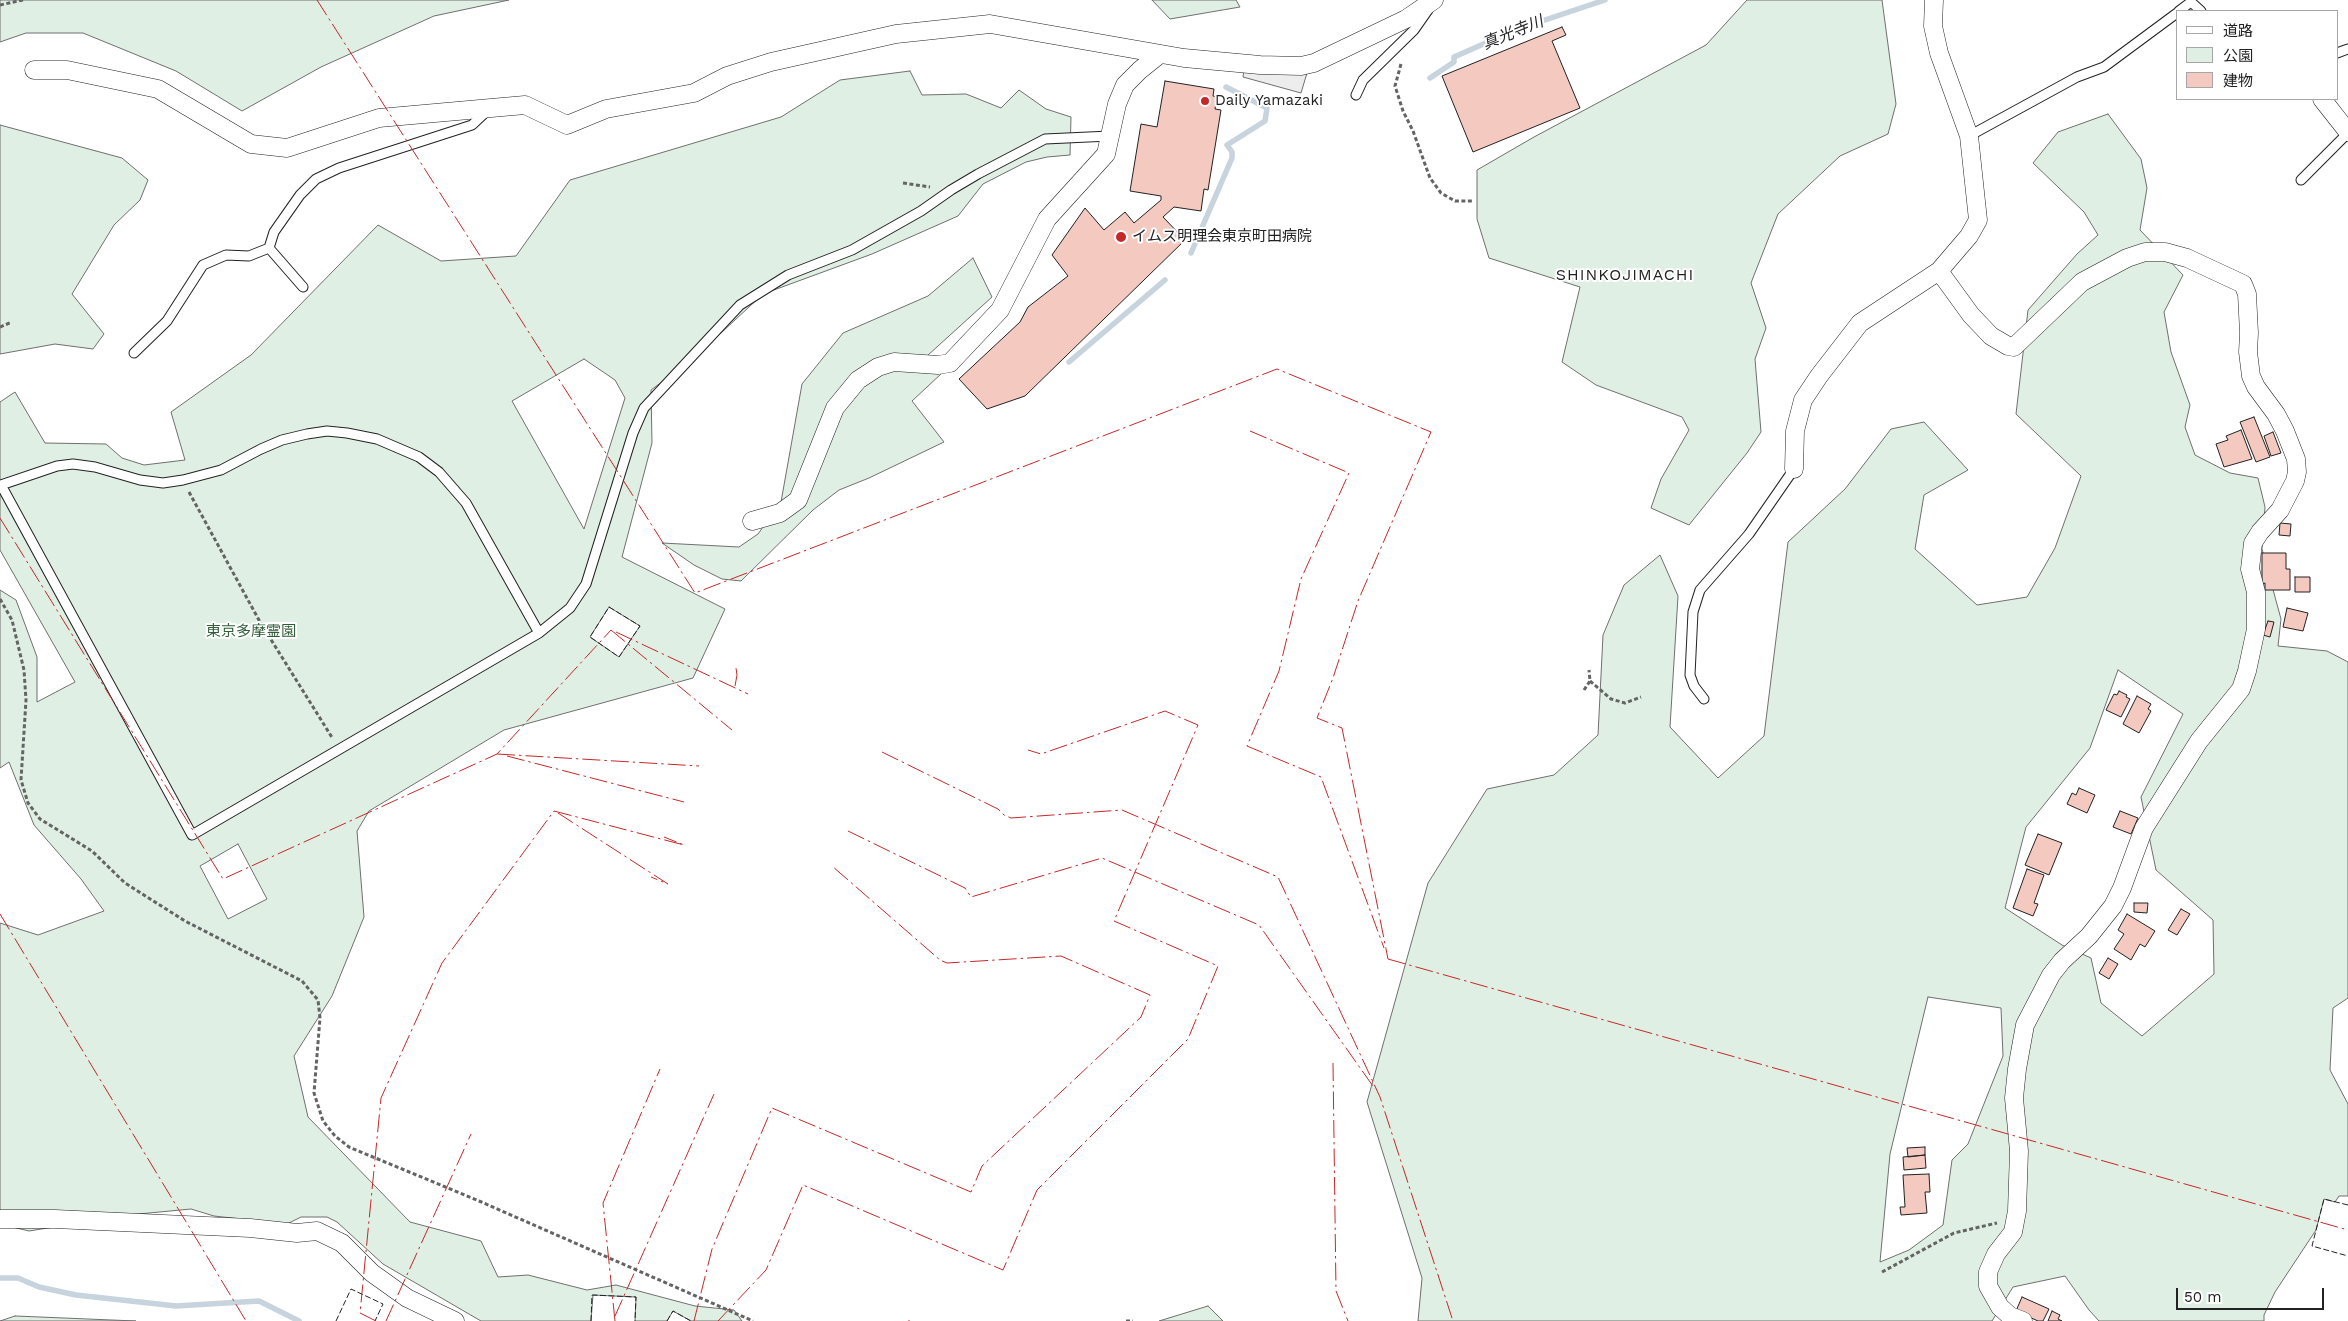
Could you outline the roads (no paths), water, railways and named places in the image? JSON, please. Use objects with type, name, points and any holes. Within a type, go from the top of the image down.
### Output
[{"type":"street","points":[[34,70],[67,70],[158,88],[251,144],[286,148],[378,118],[491,108],[525,106],[567,125],[606,109],[694,93],[727,76],[771,62],[896,34],[990,24],[1160,54],[1260,65],[1301,66],[1314,63],[1406,19],[1434,0]]},
{"type":"street","points":[[1794,469],[1795,432],[1803,400],[1819,376],[1860,323],[1939,271],[1969,236],[1978,220],[1968,136],[1939,53],[1933,26],[1934,0]]},
{"type":"street","points":[[752,521],[780,513],[798,500],[835,408],[858,380],[878,367],[894,362],[938,365],[950,363],[1000,310],[1047,219],[1106,154],[1118,104],[1125,85],[1160,54]]},
{"type":"street","points":[[2323,100],[2348,133]]},
{"type":"street","points":[[1939,271],[1971,315],[1991,336],[2008,346],[2014,347],[2082,282],[2127,258],[2144,252],[2165,252],[2187,258],[2243,284],[2247,294],[2248,352],[2251,376],[2256,387],[2276,414],[2296,459],[2295,481],[2280,510],[2260,532],[2253,543],[2250,569],[2256,592],[2256,629],[2241,689],[2198,741],[2144,828],[2114,906],[2089,936],[2062,961],[2051,975],[2025,1024],[2016,1069],[2014,1098],[2019,1151],[2015,1221],[2013,1232],[1996,1254],[1988,1272],[1988,1286],[2000,1307],[2010,1316],[2023,1321]]},
{"type":"street","points":[[0,1219],[55,1219],[221,1227],[297,1233],[317,1231],[342,1243],[372,1273],[407,1298],[455,1321]]},
{"type":"lane","points":[[1356,95],[1363,80],[1414,30],[1434,0]]},
{"type":"lane","points":[[2181,10],[2191,2],[2200,10]]},
{"type":"lane","points":[[1968,136],[2077,77],[2104,67],[2176,13]]},
{"type":"lane","points":[[269,248],[274,232],[300,195],[316,178],[339,168],[472,125],[491,108]]},
{"type":"lane","points":[[2301,180],[2348,133]]},
{"type":"lane","points":[[540,633],[466,502],[439,472],[419,457],[400,447],[377,439],[327,431],[307,434],[282,440],[221,470],[163,483],[140,480],[95,466],[73,464],[57,466],[1,485],[192,835],[540,633],[570,608],[586,584],[633,433],[644,408],[740,305],[788,275],[852,250],[921,211],[951,190],[1013,154],[1045,140],[1110,136]]},
{"type":"lane","points":[[269,248],[303,287]]},
{"type":"lane","points":[[134,353],[167,321],[204,265],[226,255],[249,256],[269,248]]},
{"type":"lane","points":[[1704,699],[1694,686],[1690,675],[1693,612],[1700,590],[1730,558],[1749,534],[1794,469]]},
{"type":"waterway","name":"真光寺川","points":[[1430,78],[1454,62],[1454,57],[1515,30],[1605,0]]},
{"type":"waterway","points":[[1226,87],[1267,108]]},
{"type":"waterway","points":[[1191,253],[1232,158],[1232,152],[1227,145],[1265,121],[1267,108]]},
{"type":"waterway","points":[[1069,362],[1165,280]]},
{"type":"waterway","points":[[0,1278],[18,1278],[39,1287],[76,1295],[176,1306],[259,1301],[299,1321]]},
{"type":"place","name":"Daily Yamazaki","points":[[1205,101]]},
{"type":"place","name":"イムス明理会東京町田病院","points":[[1121,237]]},
{"type":"district","name":"SHINKOJIMACHI","points":[[1625,275]]},
{"type":"park label","name":"東京多摩霊園","points":[[251,632]]}]
